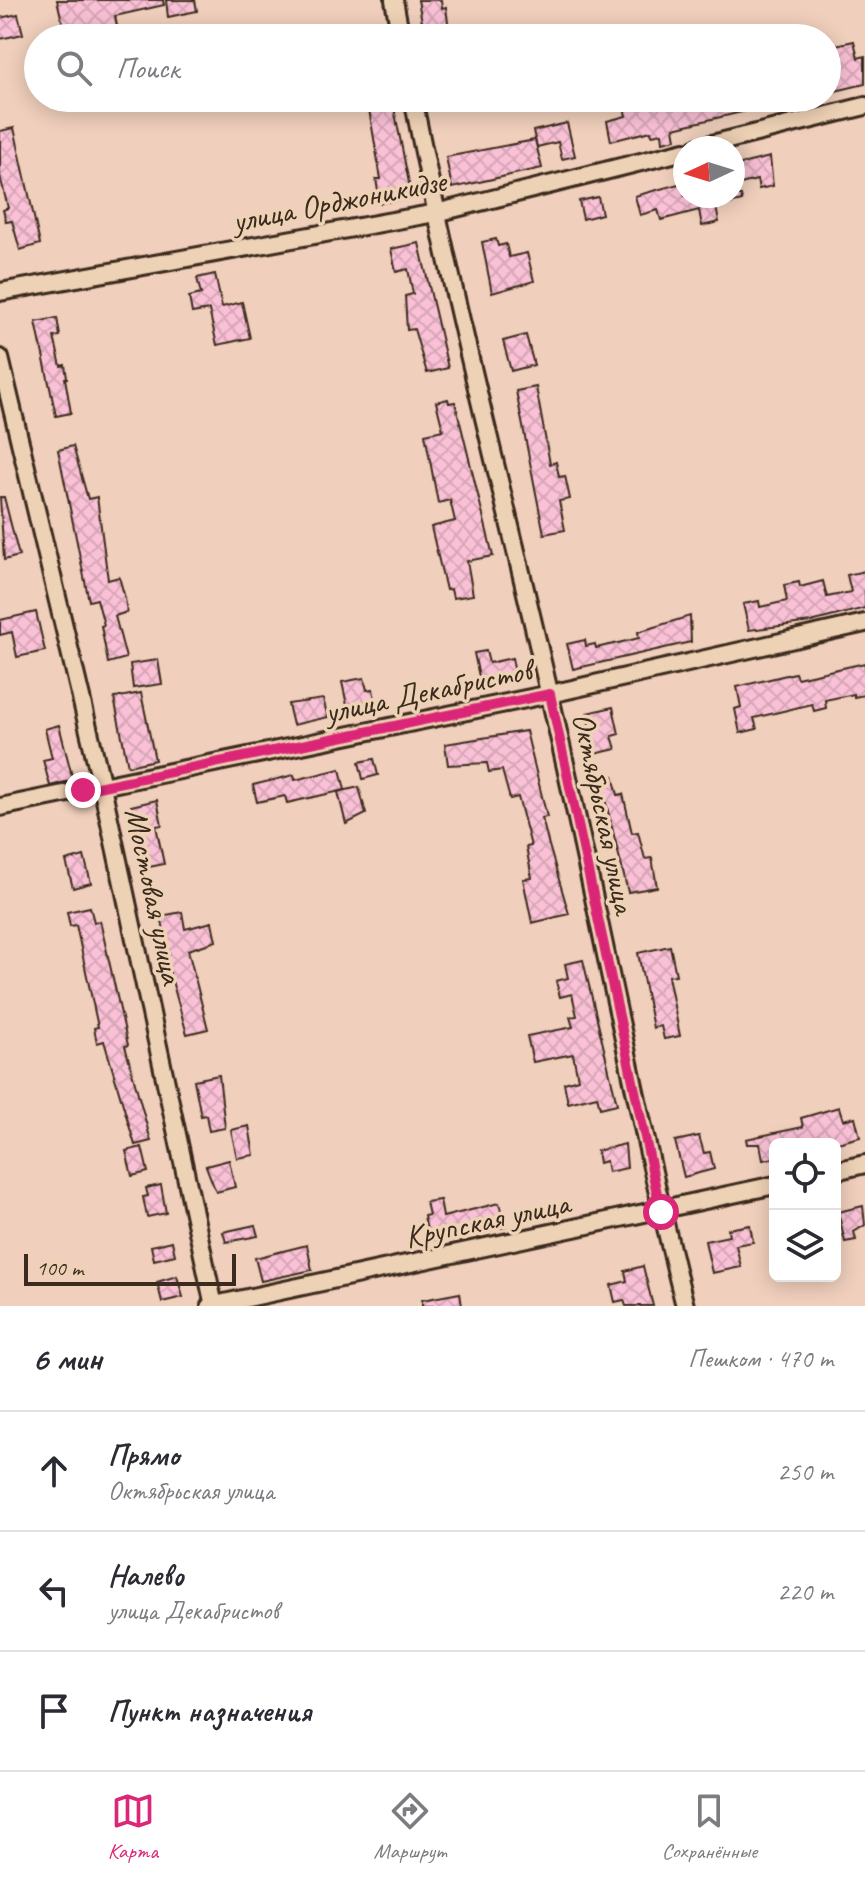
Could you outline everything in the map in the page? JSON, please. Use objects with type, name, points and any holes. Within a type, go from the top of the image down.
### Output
[{"type":"street","points":[[394,0],[398,24]]},
{"type":"street","points":[[841,112],[865,106]]},
{"type":"street","name":"Октябрьская улица","points":[[416,112],[436,213],[550,694],[661,1212],[685,1306]]},
{"type":"street","points":[[744,136],[841,112]]},
{"type":"street","name":"улица Орджоникидзе","points":[[0,292],[436,213],[673,154]]},
{"type":"street","name":"Мостовая улица","points":[[0,358],[102,786],[213,1306]]},
{"type":"street","name":"улица Декабристов","points":[[0,807],[550,694],[865,623]]},
{"type":"street","points":[[841,1170],[865,1164]]},
{"type":"street","name":"Крупская улица","points":[[213,1306],[769,1186]]},
{"type":"building","points":[[57,0],[163,0],[164,5],[115,16],[117,24],[63,24]]},
{"type":"building","points":[[166,0],[195,0],[197,11],[168,17]]},
{"type":"building","points":[[418,0],[441,0],[442,8],[446,7],[448,24],[422,24]]},
{"type":"building","points":[[18,14],[23,34],[0,39],[0,18]]},
{"type":"building","points":[[854,41],[858,58],[865,56],[865,84],[841,90],[841,44]]},
{"type":"building","points":[[369,112],[395,112],[412,198],[380,203],[376,179],[381,179]]},
{"type":"building","points":[[625,112],[742,112],[674,128],[673,140],[663,142],[662,133],[652,135],[651,131],[611,141],[607,121],[626,116]]},
{"type":"building","points":[[567,123],[575,156],[562,159],[558,142],[537,147],[533,131]]},
{"type":"building","points":[[14,128],[40,244],[20,250],[12,221],[6,222],[3,210],[8,208],[0,176],[0,131]]},
{"type":"building","points":[[535,140],[542,168],[452,188],[446,157]]},
{"type":"building","points":[[770,157],[773,186],[759,189],[757,180],[745,183],[745,163]]},
{"type":"building","points":[[673,185],[673,208],[716,208],[719,222],[702,226],[699,210],[661,220],[658,210],[640,215],[635,196]]},
{"type":"building","points":[[598,197],[602,214],[583,219],[579,201]]},
{"type":"building","points":[[496,239],[498,246],[506,244],[509,257],[527,253],[534,281],[492,293],[482,242]]},
{"type":"building","points":[[419,243],[448,368],[427,373],[414,329],[407,330],[405,296],[413,294],[408,269],[396,272],[391,249]]},
{"type":"building","points":[[215,274],[222,307],[242,302],[250,338],[217,345],[209,310],[192,313],[189,297],[201,294],[197,278]]},
{"type":"building","points":[[57,318],[60,336],[54,337],[61,366],[65,365],[71,413],[56,416],[36,322]]},
{"type":"building","points":[[526,335],[534,365],[511,371],[503,341]]},
{"type":"building","points":[[536,387],[550,464],[556,462],[559,477],[565,476],[570,499],[559,501],[565,530],[544,534],[516,391]]},
{"type":"building","points":[[448,399],[449,403],[455,402],[493,556],[467,561],[473,595],[453,598],[451,589],[446,590],[431,527],[455,521],[450,500],[438,503],[425,434],[443,430],[436,402]]},
{"type":"building","points":[[73,446],[88,499],[97,497],[108,580],[119,577],[125,598],[127,612],[115,616],[126,658],[108,663],[101,626],[104,625],[97,599],[89,601],[58,450]]},
{"type":"building","points":[[0,497],[4,497],[19,556],[4,560]]},
{"type":"building","points":[[865,571],[865,608],[811,622],[749,630],[743,604],[759,601],[760,607],[787,601],[784,585],[799,582],[800,587],[823,581],[827,597],[851,592],[847,575]]},
{"type":"building","points":[[36,612],[45,651],[17,657],[12,632],[0,635],[0,620]]},
{"type":"building","points":[[690,616],[691,642],[573,669],[567,644],[585,640],[586,646],[595,644],[596,648],[639,638],[638,632]]},
{"type":"building","points":[[486,651],[489,663],[512,658],[516,679],[481,686],[474,653]]},
{"type":"building","points":[[158,660],[162,684],[133,688],[130,664]]},
{"type":"building","points":[[865,663],[865,695],[825,700],[826,708],[814,711],[812,704],[754,718],[757,729],[740,733],[735,709],[741,707],[737,687],[795,673],[797,678]]},
{"type":"building","points":[[364,678],[367,690],[373,689],[375,700],[347,705],[342,682]]},
{"type":"building","points":[[141,693],[155,760],[128,766],[114,698]]},
{"type":"building","points":[[323,699],[328,717],[293,725],[288,704]]},
{"type":"building","points":[[613,707],[619,734],[612,736],[616,749],[594,754],[587,713]]},
{"type":"building","points":[[59,725],[73,780],[50,786],[43,760],[52,758],[45,729]]},
{"type":"building","points":[[526,731],[547,817],[542,818],[569,914],[532,923],[523,879],[532,878],[526,847],[531,846],[518,797],[510,799],[502,770],[489,772],[487,763],[448,765],[445,744]]},
{"type":"building","points":[[374,759],[378,775],[363,779],[359,762]]},
{"type":"building","points":[[340,769],[345,790],[287,803],[285,796],[257,802],[253,785],[294,775],[295,780]]},
{"type":"building","points":[[613,776],[618,795],[623,794],[632,833],[638,832],[645,859],[652,858],[657,887],[628,892],[600,779]]},
{"type":"building","points":[[359,787],[366,814],[346,824],[338,792]]},
{"type":"building","points":[[157,800],[162,825],[156,826],[164,864],[144,868],[131,806]]},
{"type":"building","points":[[84,856],[91,883],[73,888],[66,861]]},
{"type":"building","points":[[90,907],[94,922],[100,921],[128,1045],[125,1046],[151,1141],[135,1145],[104,1041],[97,1043],[94,1028],[98,1027],[76,925],[70,926],[67,912]]},
{"type":"building","points":[[182,912],[185,929],[212,922],[216,941],[188,950],[208,1029],[187,1034],[165,956],[169,955],[161,916]]},
{"type":"building","points":[[670,946],[676,975],[668,976],[680,1036],[664,1039],[661,1026],[653,1028],[638,953]]},
{"type":"building","points":[[583,960],[617,1104],[600,1108],[597,1096],[568,1103],[564,1083],[578,1079],[573,1054],[533,1062],[527,1036],[573,1027],[570,1017],[577,1016],[572,994],[560,997],[556,981],[568,978],[565,964]]},
{"type":"building","points":[[219,1075],[225,1128],[209,1131],[206,1115],[201,1116],[194,1080]]},
{"type":"building","points":[[839,1107],[843,1120],[855,1117],[860,1137],[841,1142],[841,1138],[769,1138],[769,1159],[763,1160],[760,1144],[747,1144],[746,1139],[803,1127],[801,1118]]},
{"type":"building","points":[[249,1126],[254,1155],[237,1158],[231,1130]]},
{"type":"building","points":[[699,1136],[704,1153],[710,1152],[714,1169],[684,1177],[675,1141]]},
{"type":"building","points":[[625,1144],[627,1168],[608,1172],[606,1161],[599,1163],[597,1151]]},
{"type":"building","points":[[142,1147],[148,1172],[132,1176],[126,1151]]},
{"type":"building","points":[[229,1160],[235,1187],[216,1192],[206,1166]]},
{"type":"building","points":[[161,1185],[166,1213],[147,1217],[143,1197],[148,1196],[146,1188]]},
{"type":"building","points":[[440,1200],[443,1217],[499,1203],[505,1227],[429,1241],[424,1216],[429,1215],[426,1202]]},
{"type":"building","points":[[863,1206],[865,1225],[854,1232],[856,1240],[845,1242],[841,1211]]},
{"type":"building","points":[[255,1225],[258,1236],[226,1242],[223,1232]]},
{"type":"building","points":[[750,1225],[753,1242],[736,1245],[741,1267],[712,1273],[705,1241],[729,1236],[728,1229]]},
{"type":"building","points":[[172,1241],[175,1255],[154,1260],[151,1246]]},
{"type":"building","points":[[307,1245],[312,1270],[261,1281],[255,1258]]},
{"type":"building","points":[[643,1266],[653,1306],[626,1306],[624,1300],[615,1302],[611,1285],[627,1281],[625,1271]]},
{"type":"building","points":[[177,1276],[183,1297],[162,1302],[157,1282]]},
{"type":"building","points":[[460,1293],[462,1306],[422,1306],[422,1300]]},
{"type":"route","points":[[83,790],[550,694],[661,1212]]}]
